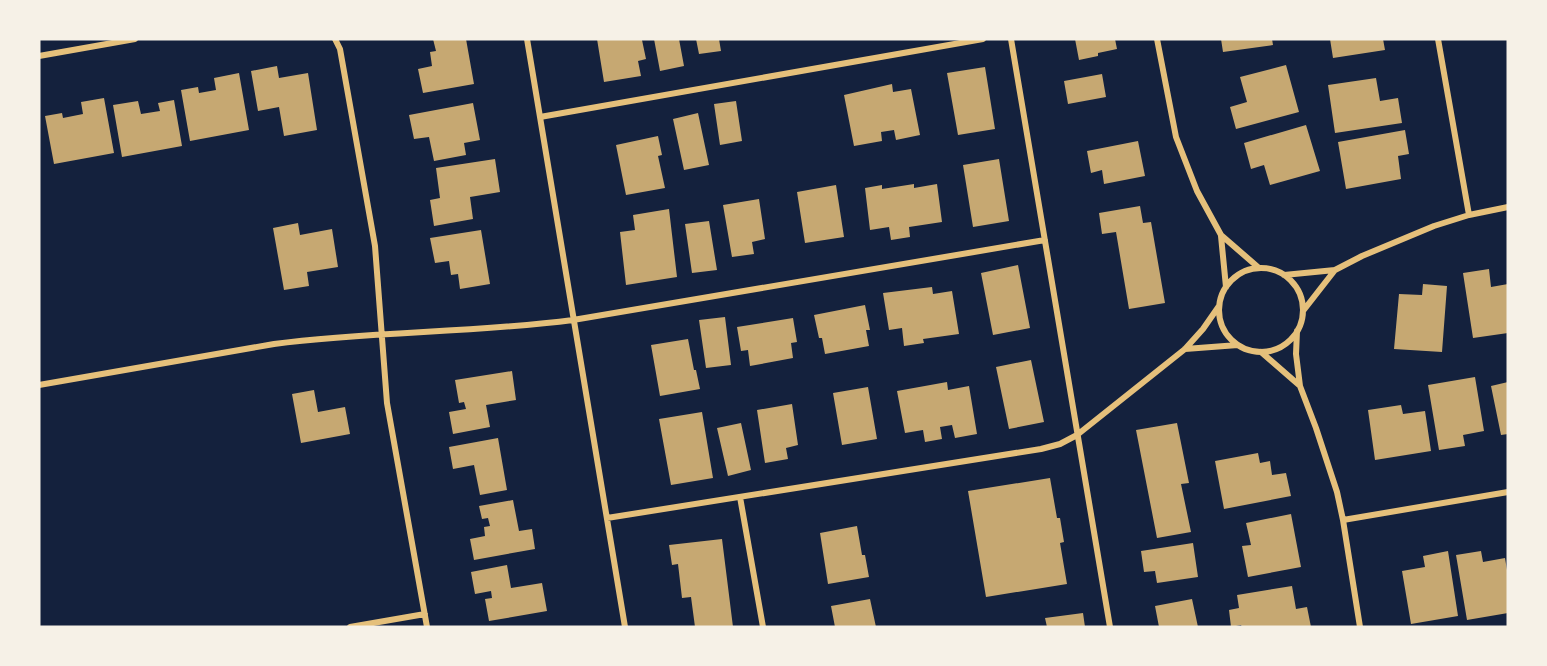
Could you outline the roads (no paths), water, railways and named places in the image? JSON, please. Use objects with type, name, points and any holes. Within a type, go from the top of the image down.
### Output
[{"type":"street","points":[[39,56],[135,39]]},
{"type":"street","points":[[335,39],[340,49],[375,246],[387,403],[427,627]]},
{"type":"street","points":[[527,39],[625,627]]},
{"type":"street","points":[[540,117],[983,39]]},
{"type":"street","points":[[1011,39],[1110,627]]},
{"type":"street","points":[[1157,39],[1176,137],[1197,191],[1221,235],[1259,268]]},
{"type":"street","points":[[1438,39],[1469,215]]},
{"type":"street","points":[[1284,275],[1335,270],[1396,240],[1434,226],[1469,215],[1508,207]]},
{"type":"street","points":[[607,518],[1041,449],[1060,444],[1077,435],[1185,348],[1203,328],[1219,306],[1226,287],[1221,235]]},
{"type":"street","points":[[39,384],[313,339],[511,327],[573,320],[1044,240]]},
{"type":"street","points":[[1226,287],[1240,274],[1259,268],[1276,271],[1291,280],[1300,295],[1303,311]]},
{"type":"street","points":[[1335,270],[1303,311],[1297,331],[1296,354],[1300,386],[1327,459],[1343,520],[1360,627]]},
{"type":"street","points":[[1219,306],[1222,325],[1228,336],[1238,345],[1249,350],[1261,352],[1282,346],[1297,331]]},
{"type":"street","points":[[1185,348],[1238,345]]},
{"type":"street","points":[[1261,352],[1300,386]]},
{"type":"street","points":[[1343,520],[1508,492]]},
{"type":"street","points":[[740,496],[763,627]]},
{"type":"street","points":[[350,627],[425,614]]}]
